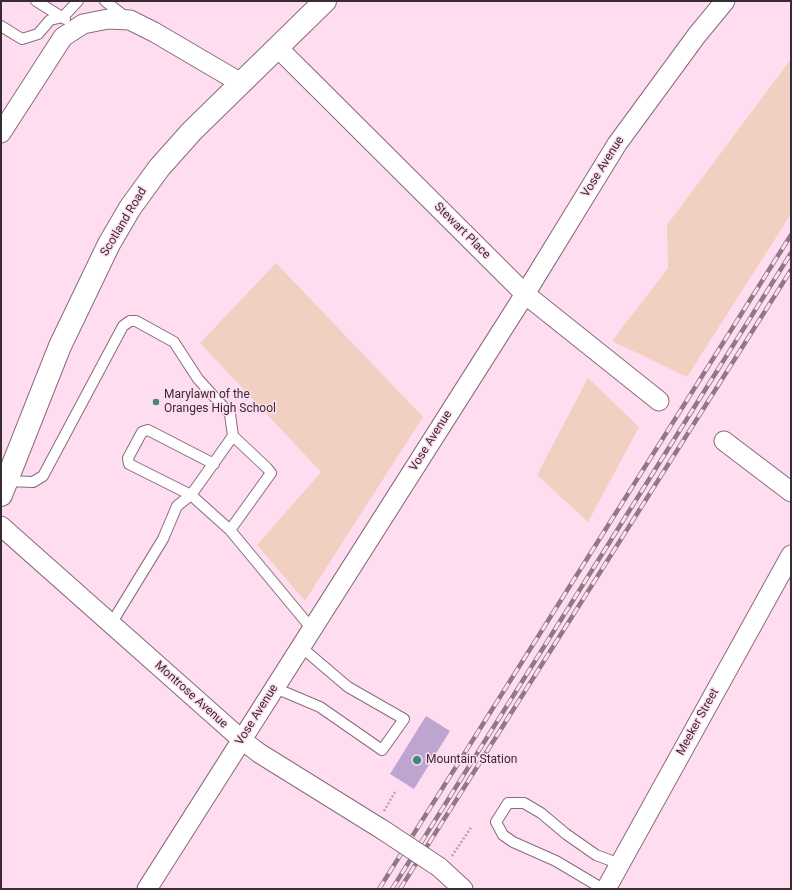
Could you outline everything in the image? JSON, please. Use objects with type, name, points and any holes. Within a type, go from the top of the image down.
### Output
[{"type":"main road","name":"Scotland Road","points":[[4,488],[60,346],[106,251],[130,208],[159,168],[192,131],[319,3]]},
{"type":"street","name":"Vose Avenue","points":[[147,889],[525,294],[617,144],[697,35],[725,1]]},
{"type":"street","points":[[1,133],[63,37],[69,23],[82,24],[107,10],[154,32],[241,83]]},
{"type":"street","name":"Stewart Place","points":[[277,47],[525,294],[658,401]]},
{"type":"street","points":[[724,442],[791,492]]},
{"type":"street","name":"Montrose Avenue","points":[[1,526],[242,740],[258,752],[382,823],[445,862],[463,889]]},
{"type":"street","name":"Meeker Street","points":[[606,889],[791,555]]},
{"type":"lane","points":[[36,1],[69,23]]},
{"type":"lane","points":[[69,23],[78,1]]},
{"type":"lane","points":[[1,26],[22,39],[38,34],[50,20],[69,23]]},
{"type":"lane","points":[[4,488],[33,482],[43,476],[123,326],[130,322],[136,321],[174,342],[198,379],[230,414],[233,436],[271,473],[230,530]]},
{"type":"lane","points":[[214,464],[148,430],[142,432],[128,458],[129,464],[191,495],[230,530],[312,629]]},
{"type":"lane","points":[[111,624],[164,539],[177,506],[191,495],[233,436]]},
{"type":"lane","points":[[275,688],[320,707],[382,750],[404,719],[348,687],[301,647]]},
{"type":"lane","points":[[602,889],[556,861],[513,842],[503,835],[496,822],[508,802],[524,803],[541,813],[566,834],[596,855],[620,864]]},
{"type":"path","points":[[382,823],[395,792]]},
{"type":"path","points":[[445,862],[472,826]]},
{"type":"shaded area","points":[[791,59],[791,214],[687,377],[612,341],[668,268],[667,225]]},
{"type":"shaded area","points":[[276,263],[423,417],[305,601],[257,545],[321,472],[200,343]]},
{"type":"shaded area","points":[[588,378],[639,427],[588,522],[537,475]]},
{"type":"building","points":[[426,716],[450,731],[414,789],[390,774]]},
{"type":"railway","points":[[379,889],[791,235]]},
{"type":"railway","points":[[392,889],[791,253]]},
{"type":"railway","points":[[400,889],[791,270]]},
{"type":"place","name":"Marylawn of the Oranges High School","points":[[156,402]]},
{"type":"place","name":"Mountain Station","points":[[417,760]]}]
